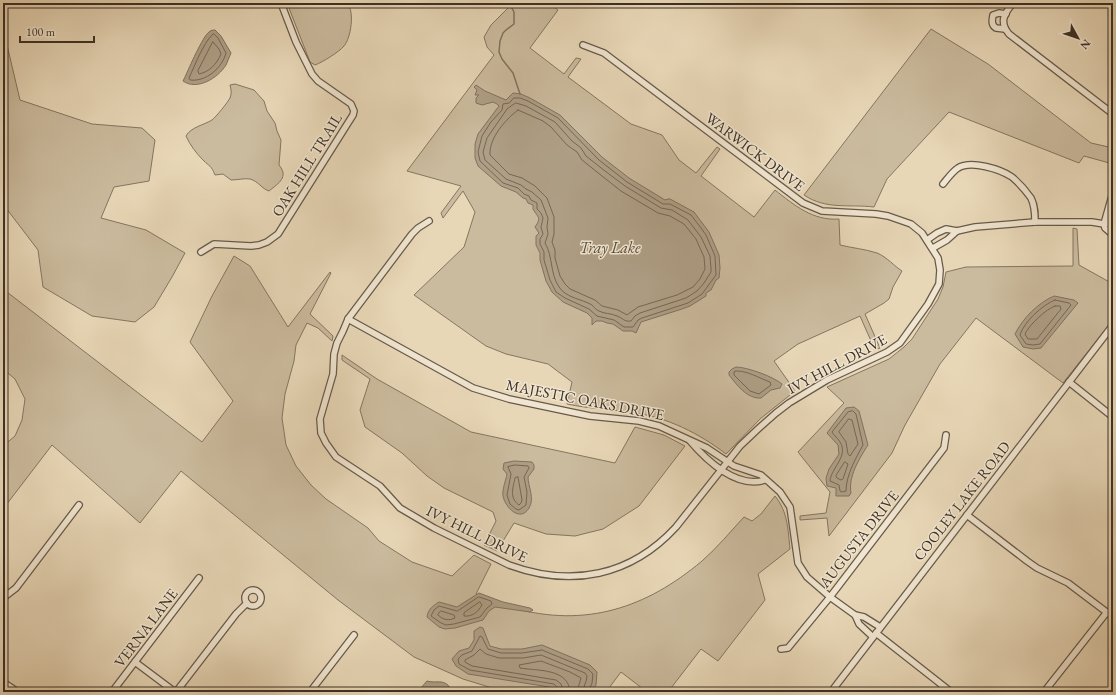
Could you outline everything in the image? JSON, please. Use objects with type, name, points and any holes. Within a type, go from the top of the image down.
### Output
[{"type":"street","name":"OAK HILL TRAIL","points":[[201,252],[214,244],[258,245],[267,242],[278,234],[353,115],[354,111],[351,104],[318,81],[312,74],[296,42],[281,3]]},
{"type":"street","points":[[1005,29],[1004,19],[1013,3]]},
{"type":"street","points":[[1006,14],[996,14],[993,16],[992,25],[996,28],[1005,29],[1113,114]]},
{"type":"street","name":"WARWICK DRIVE","points":[[583,45],[604,54],[803,203],[822,211],[866,213],[888,216],[911,224],[922,233],[927,240]]},
{"type":"street","points":[[943,184],[959,168],[966,165],[984,166],[1002,172],[1016,181],[1030,198],[1034,207],[1035,222]]},
{"type":"street","points":[[1113,192],[1104,224],[1105,228],[1113,235]]},
{"type":"street","name":"IVY HILL DRIVE","points":[[429,221],[412,234],[348,319],[337,343],[334,354],[333,374],[320,419],[321,433],[336,457],[380,486],[400,508],[434,528],[510,565],[536,574],[567,577],[597,573],[627,564],[641,557],[666,538],[740,446],[759,428],[790,403],[833,376],[887,352],[900,343],[928,304],[939,284],[938,258],[927,240]]},
{"type":"street","points":[[927,240],[936,233],[946,229],[957,231],[975,227],[1035,222],[1085,222],[1113,224]]},
{"type":"street","points":[[933,248],[947,240],[957,231]]},
{"type":"street","name":"MAJESTIC OAKS DRIVE","points":[[348,319],[473,388],[509,399],[590,416],[646,422],[690,439],[728,462],[761,475],[780,492],[790,507],[796,554],[802,570],[812,582],[855,615],[864,617],[880,627]]},
{"type":"street","name":"COOLEY LAKE ROAD","points":[[831,692],[1113,325]]},
{"type":"street","points":[[1069,382],[1113,417]]},
{"type":"street","name":"AUGUSTA DRIVE","points":[[781,649],[788,648],[830,596],[944,448],[946,435]]},
{"type":"street","name":"MAJESTIC OAKS DRIVE","points":[[690,439],[705,458],[720,470],[744,480],[757,483],[765,480]]},
{"type":"street","points":[[3,598],[16,588],[79,505]]},
{"type":"street","points":[[967,515],[1037,568],[1068,583],[1113,617]]},
{"type":"street","name":"VERNA LANE","points":[[112,692],[199,578]]},
{"type":"street","points":[[135,662],[176,692],[236,614],[247,603]]},
{"type":"street","points":[[1044,692],[1107,612]]},
{"type":"street","name":"MAJESTIC OAKS DRIVE","points":[[855,615],[859,624],[951,692]]},
{"type":"street","points":[[310,692],[354,634]]},
{"type":"street","points":[[3,682],[18,692]]},
{"type":"shaded area","points":[[289,3],[347,3],[351,12],[351,24],[349,37],[344,46],[335,54],[318,64],[315,65],[310,62],[289,8]]},
{"type":"shaded area","points":[[513,3],[548,3],[558,10],[530,48],[564,74],[576,58],[581,59],[568,77],[631,124],[662,135],[679,160],[696,173],[717,147],[720,149],[701,176],[754,217],[775,190],[789,201],[812,215],[830,219],[839,219],[840,245],[877,253],[902,271],[893,287],[889,299],[865,314],[880,348],[875,350],[860,316],[798,344],[774,361],[795,391],[760,419],[726,454],[694,433],[659,418],[567,404],[572,382],[548,364],[506,354],[486,346],[414,295],[464,247],[475,212],[463,191],[443,218],[441,213],[461,186],[407,171],[494,55],[487,47],[484,37],[491,25]]},
{"type":"shaded area","points":[[3,28],[20,100],[92,124],[142,128],[155,140],[149,181],[114,187],[101,218],[146,230],[185,253],[154,307],[135,322],[92,316],[43,287],[38,250],[3,205]]},
{"type":"shaded area","points":[[931,29],[988,64],[1091,143],[1113,148],[1113,164],[1084,156],[1079,163],[949,112],[887,179],[874,207],[829,205],[812,200],[804,195]]},
{"type":"shaded area","points":[[235,84],[254,90],[264,101],[267,111],[275,123],[281,140],[279,165],[282,169],[283,176],[282,180],[269,191],[250,179],[231,180],[223,174],[215,175],[211,168],[193,149],[186,136],[191,130],[212,120],[216,116],[230,98],[230,85]]},
{"type":"shaded area","points":[[1073,228],[1077,229],[1079,265],[1113,284],[1113,320],[1063,383],[976,318],[940,364],[905,425],[892,453],[829,536],[827,518],[800,520],[800,516],[826,513],[830,492],[798,452],[844,403],[827,387],[889,359],[904,347],[912,339],[938,299],[943,287],[946,272],[966,267],[1073,266]]},
{"type":"shaded area","points":[[234,256],[250,266],[288,327],[330,272],[331,273],[310,314],[333,336],[332,341],[318,328],[307,323],[296,345],[294,361],[285,394],[282,418],[286,445],[296,466],[311,485],[326,499],[368,528],[379,541],[412,562],[452,576],[474,555],[491,564],[476,594],[503,605],[540,614],[565,616],[590,614],[614,610],[637,602],[659,591],[681,577],[708,556],[744,517],[752,521],[761,514],[775,496],[783,508],[785,515],[790,549],[758,574],[765,600],[718,661],[701,649],[668,692],[647,692],[621,672],[606,692],[505,692],[463,679],[414,657],[338,600],[181,471],[140,523],[52,445],[3,509],[3,446],[15,436],[22,420],[25,399],[15,379],[3,369],[3,289],[202,442],[233,401],[190,342],[212,296]]},
{"type":"shaded area","points":[[342,355],[377,379],[471,432],[615,463],[635,427],[664,435],[685,446],[639,506],[603,529],[575,536],[546,534],[514,523],[497,551],[484,545],[496,521],[493,512],[444,488],[427,476],[402,453],[365,427],[360,410],[370,379],[342,360]]},
{"type":"water","points":[[215,30],[221,36],[231,53],[226,65],[218,74],[207,82],[194,85],[183,81],[203,39],[210,31]]},
{"type":"water","name":"Tray Lake","points":[[476,85],[485,91],[506,100],[513,93],[521,94],[560,115],[602,157],[629,178],[665,200],[670,199],[694,212],[709,232],[719,255],[719,278],[716,280],[711,290],[706,293],[706,296],[690,306],[641,322],[636,333],[632,331],[623,331],[613,324],[602,321],[596,321],[592,325],[592,318],[587,313],[563,302],[552,292],[546,281],[540,260],[540,253],[536,245],[536,236],[539,233],[535,227],[539,219],[533,209],[533,205],[528,203],[526,199],[516,192],[501,186],[478,166],[475,158],[475,144],[478,134],[499,106],[493,102],[482,105],[476,103],[476,98],[479,95],[475,95],[477,90],[474,87]]},
{"type":"water","points":[[1054,296],[1074,300],[1078,303],[1041,348],[1033,349],[1023,347],[1015,334],[1018,328],[1037,307]]},
{"type":"water","points":[[736,367],[741,367],[760,373],[773,378],[782,384],[780,388],[771,390],[761,398],[756,398],[743,391],[729,375],[729,372]]},
{"type":"water","points":[[854,407],[859,411],[868,445],[853,474],[850,487],[851,493],[849,496],[836,496],[836,488],[827,486],[826,478],[829,469],[839,454],[838,445],[827,433],[846,408]]},
{"type":"water","points":[[514,461],[532,462],[534,465],[534,469],[528,477],[531,504],[525,512],[521,514],[517,514],[510,509],[503,496],[507,474],[503,469],[504,463]]},
{"type":"water","points":[[479,593],[503,602],[533,610],[530,612],[495,607],[489,611],[483,620],[455,628],[445,629],[439,627],[427,617],[433,606],[439,602],[457,607]]},
{"type":"water","points":[[480,627],[483,628],[490,646],[501,649],[522,649],[542,645],[590,665],[597,672],[596,685],[591,692],[556,692],[553,688],[468,674],[456,666],[452,659],[459,651],[469,648],[474,640],[474,631]]},
{"type":"water","points":[[427,681],[447,684],[453,692],[416,692]]},
{"type":"waterway","points":[[509,3],[514,12],[514,24],[503,33],[500,41],[499,52],[502,59],[513,73],[520,94]]}]
